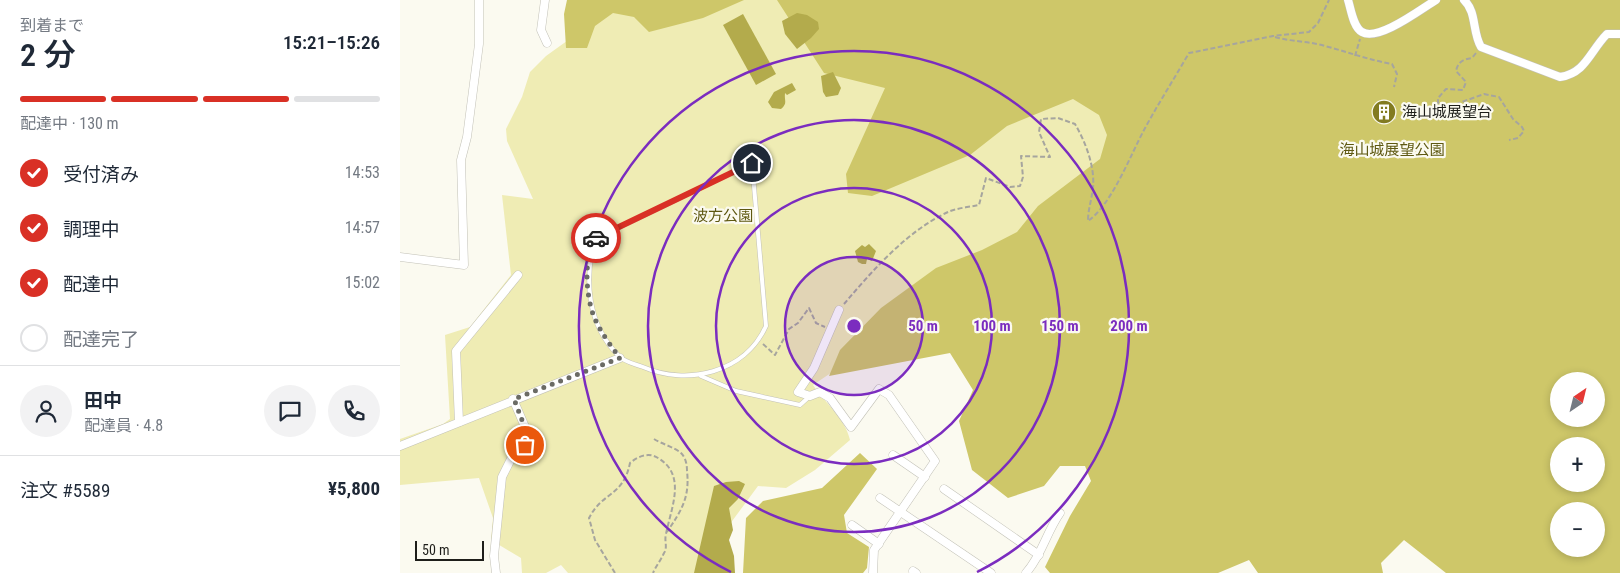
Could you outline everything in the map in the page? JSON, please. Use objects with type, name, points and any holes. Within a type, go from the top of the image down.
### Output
[{"type":"street","points":[[400,257],[464,265],[461,160],[467,137],[479,44],[480,0]]},
{"type":"street","points":[[545,0],[542,30],[547,43]]},
{"type":"street","points":[[1348,0],[1356,24],[1362,32],[1373,35],[1385,32],[1436,0]]},
{"type":"street","points":[[1464,0],[1471,6],[1475,37],[1481,47],[1560,77],[1572,75],[1579,69],[1607,34],[1620,34]]},
{"type":"street","points":[[459,422],[456,351],[518,275]]},
{"type":"street","points":[[839,310],[814,368],[798,392],[810,396],[820,392],[830,398],[851,427],[879,389],[889,396],[935,461],[902,513],[874,550],[873,573]]},
{"type":"street","points":[[400,446],[620,358]]},
{"type":"street","points":[[496,573],[494,556],[502,477],[511,459],[525,445],[528,436],[514,399]]},
{"type":"street","points":[[893,455],[925,477]]},
{"type":"street","points":[[944,489],[1039,556]]},
{"type":"street","points":[[880,498],[991,573]]},
{"type":"street","points":[[1026,573],[1039,556],[1050,527],[1060,513]]},
{"type":"street","points":[[852,525],[879,544]]},
{"type":"lane","points":[[701,376],[744,355],[761,337],[766,326],[752,163],[595,239],[589,261],[588,288],[593,314],[606,339],[620,358],[662,375],[701,376],[736,391],[800,405],[810,396]]},
{"type":"path","points":[[839,310],[867,277],[920,228],[950,211],[979,205],[986,178],[1010,187],[1020,186],[1023,177],[1021,156],[1050,156],[1039,132],[1041,119],[1058,118],[1075,124],[1084,139],[1094,186],[1088,210],[1088,222],[1096,216],[1112,190],[1159,103],[1189,54],[1273,36],[1309,32],[1318,23],[1329,0]]},
{"type":"path","points":[[1356,56],[1362,32]]},
{"type":"path","points":[[1273,36],[1289,41],[1323,45],[1356,56],[1392,64],[1397,74],[1394,87]]},
{"type":"path","points":[[1481,47],[1472,58],[1464,59],[1457,66],[1456,71],[1466,82],[1463,90],[1446,89],[1438,98],[1438,103],[1448,107],[1484,94],[1499,97],[1512,118],[1524,131],[1518,138],[1510,140]]},
{"type":"path","points":[[759,341],[775,355],[789,329],[798,323],[809,308],[816,323],[830,330]]},
{"type":"path","points":[[654,439],[680,452],[684,457],[687,468],[689,489],[677,518],[666,533]]},
{"type":"path","points":[[615,573],[595,540],[589,518],[596,507],[624,484],[628,477],[630,463],[638,457],[654,456],[668,464],[673,470],[674,495],[666,533],[665,552],[652,573]]},
{"type":"green space","points":[[567,0],[744,0],[703,18],[649,32],[634,17],[613,13],[595,26],[587,48],[566,48],[564,14]]},
{"type":"green space","name":"波方公園","points":[[624,0],[820,0],[1083,79],[1199,125],[813,385],[844,425],[850,440],[815,470],[786,488],[758,486],[724,532],[732,573],[568,573],[561,565],[546,573],[522,573],[521,558],[491,540],[493,518],[479,478],[400,485],[400,439],[443,424],[450,419],[445,335],[470,327],[511,275],[502,195],[533,199],[507,141],[506,129],[522,97],[530,72],[546,56]]},
{"type":"green space","name":"海山城展望公園","points":[[777,0],[1620,0],[1620,573],[1446,573],[1404,540],[1381,563],[1383,573],[1258,573],[1249,560],[1218,573],[1050,573],[1045,567],[1070,516],[1091,481],[1085,466],[1060,466],[1044,486],[1008,498],[972,470],[959,421],[973,390],[950,353],[829,376],[840,350],[881,308],[936,268],[982,250],[1017,232],[1038,206],[1100,159],[1107,135],[1099,115],[1073,99],[1007,126],[970,155],[872,196],[848,193],[846,174],[885,88],[824,73]]},
{"type":"green space","points":[[860,453],[877,469],[844,515],[847,533],[869,547],[867,568],[863,573],[743,573],[746,518],[763,501],[822,488]]},
{"type":"shaded area","points":[[797,13],[807,15],[818,22],[819,29],[797,49],[785,34],[782,21]]},
{"type":"shaded area","points":[[743,14],[776,74],[756,85],[723,25]]},
{"type":"shaded area","points":[[833,72],[841,88],[838,95],[826,97],[823,92],[821,76]]},
{"type":"shaded area","points":[[792,83],[796,90],[787,95],[785,93],[783,107],[781,109],[772,108],[768,102],[774,92]]},
{"type":"shaded area","points":[[869,244],[876,251],[872,261],[867,259],[866,264],[862,264],[858,262],[855,251],[862,245],[865,247]]},
{"type":"shaded area","points":[[739,481],[745,484],[738,499],[729,508],[733,530],[729,540],[734,556],[735,573],[694,573],[714,486],[726,482]]},
{"type":"building","name":"海山城展望台","points":[[1391,101],[1396,119],[1378,123],[1373,106]]},
{"type":"way so far","points":[[525,445],[528,436],[514,399],[620,358],[606,339],[593,314],[588,288],[589,261],[596,238]]},
{"type":"place","name":"海山城展望台","points":[[1384,112]]},
{"type":"route","points":[[596,238],[752,163]]}]
